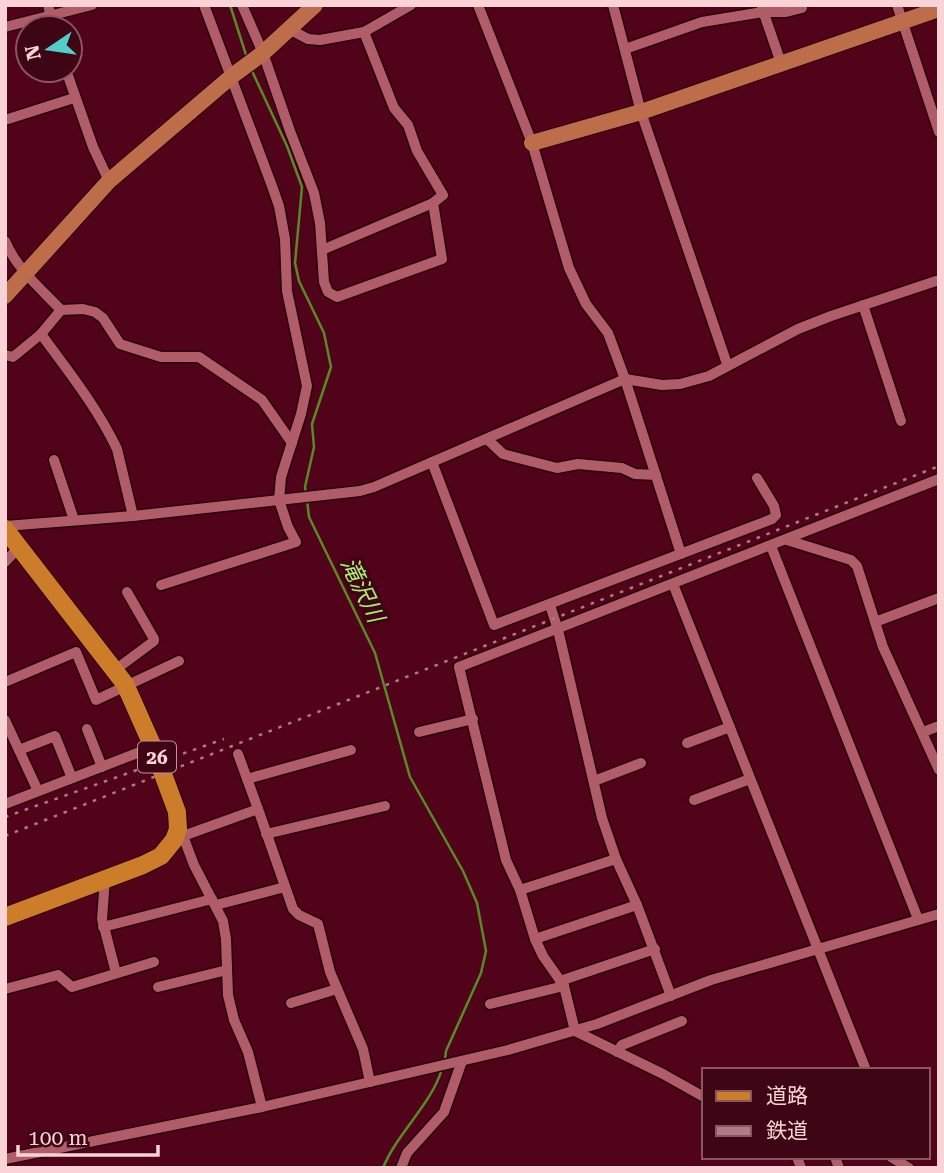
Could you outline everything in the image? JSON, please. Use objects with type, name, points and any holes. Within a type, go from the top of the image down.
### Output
[{"type":"main road","name":"26","points":[[5,527],[120,678],[153,747],[177,812],[179,835]]},
{"type":"main road","points":[[5,917],[161,856],[179,835]]},
{"type":"street","points":[[71,14],[92,5]]},
{"type":"street","points":[[161,585],[296,542],[279,500],[281,477],[307,386],[286,292],[285,239],[276,196],[204,5]]},
{"type":"street","points":[[242,5],[263,52],[289,131],[314,193],[320,223],[324,282],[328,292],[337,297],[442,259],[433,202]]},
{"type":"street","points":[[5,296],[109,181],[315,5]]},
{"type":"street","points":[[289,29],[308,39],[320,40],[364,32],[411,5]]},
{"type":"street","points":[[478,5],[532,143],[569,268],[586,304],[608,333],[681,554]]},
{"type":"street","points":[[613,5],[641,112],[727,364]]},
{"type":"street","points":[[897,5],[939,132]]},
{"type":"street","points":[[625,49],[702,22],[762,9],[786,12],[803,8]]},
{"type":"street","points":[[762,9],[781,63]]},
{"type":"street","points":[[532,143],[641,112],[939,9]]},
{"type":"street","points":[[322,250],[433,202],[443,195],[417,151],[408,125],[394,108],[364,32]]},
{"type":"street","points":[[70,84],[93,147],[109,181]]},
{"type":"street","points":[[5,120],[74,98]]},
{"type":"street","points":[[5,241],[9,252],[61,310]]},
{"type":"street","points":[[5,527],[360,491],[625,379],[662,385],[680,384],[709,376],[727,364],[798,329],[939,280]]},
{"type":"street","points":[[863,305],[901,421]]},
{"type":"street","points":[[5,355],[13,357],[41,334],[61,310],[83,309],[95,312],[103,318],[120,344],[161,357],[199,357],[262,400],[292,443]]},
{"type":"street","points":[[41,334],[90,400],[112,439],[117,449],[133,516]]},
{"type":"street","points":[[487,439],[503,454],[557,468],[578,464],[622,468],[635,474],[656,475]]},
{"type":"street","points":[[54,460],[74,520]]},
{"type":"street","points":[[432,462],[494,625],[772,519],[776,515],[774,506],[757,478]]},
{"type":"street","points":[[702,1096],[575,1031],[562,983],[535,939],[520,890],[506,860],[460,667],[939,479]]},
{"type":"street","points":[[787,540],[851,560],[858,566],[883,647],[939,770]]},
{"type":"street","points":[[771,546],[918,919]]},
{"type":"street","points":[[5,562],[19,547]]},
{"type":"street","points":[[673,584],[865,1068]]},
{"type":"street","points":[[5,682],[76,652],[96,700],[154,642],[127,592]]},
{"type":"street","points":[[875,622],[939,598]]},
{"type":"street","points":[[550,605],[615,859],[655,949],[671,996]]},
{"type":"street","points":[[120,678],[179,661]]},
{"type":"street","points":[[419,732],[472,719]]},
{"type":"street","points":[[5,720],[38,791]]},
{"type":"street","points":[[923,732],[939,726]]},
{"type":"street","points":[[687,743],[730,727]]},
{"type":"street","points":[[86,729],[102,766]]},
{"type":"street","points":[[19,750],[55,736],[72,778]]},
{"type":"street","points":[[5,804],[153,747]]},
{"type":"street","points":[[247,779],[351,750]]},
{"type":"street","points":[[237,754],[296,913],[318,924],[337,989],[363,1049],[370,1082]]},
{"type":"street","points":[[594,781],[641,763]]},
{"type":"street","points":[[694,800],[750,779]]},
{"type":"street","points":[[266,834],[385,806]]},
{"type":"street","points":[[258,809],[179,835],[223,921],[228,995],[234,1020],[248,1052],[262,1107]]},
{"type":"street","points":[[520,890],[615,859]]},
{"type":"street","points":[[105,879],[103,927],[116,973]]},
{"type":"street","points":[[103,927],[285,887]]},
{"type":"street","points":[[535,939],[637,905]]},
{"type":"street","points":[[5,1159],[262,1107],[462,1061],[575,1031],[711,980],[939,914]]},
{"type":"street","points":[[491,1004],[562,983],[655,949]]},
{"type":"street","points":[[5,989],[58,975],[72,987],[154,962]]},
{"type":"street","points":[[158,987],[227,970]]},
{"type":"street","points":[[291,1003],[337,989]]},
{"type":"street","points":[[617,1052],[622,1045],[682,1021]]},
{"type":"street","points":[[401,1168],[407,1153],[444,1112],[462,1061]]},
{"type":"waterway","name":"滝沢川","points":[[230,5],[247,58]]},
{"type":"waterway","name":"滝沢川","points":[[252,71],[287,146],[302,187],[295,263],[299,281],[324,333],[331,367],[312,424],[314,447],[306,493]]},
{"type":"waterway","name":"滝沢川","points":[[307,500],[309,517],[375,653],[410,777],[463,871],[477,903],[486,951],[481,973],[446,1051],[445,1060]]},
{"type":"waterway","name":"滝沢川","points":[[383,1168],[430,1095],[442,1069]]},
{"type":"railway","points":[[5,836],[939,466]]},
{"type":"railway","points":[[5,817],[224,739]]}]
